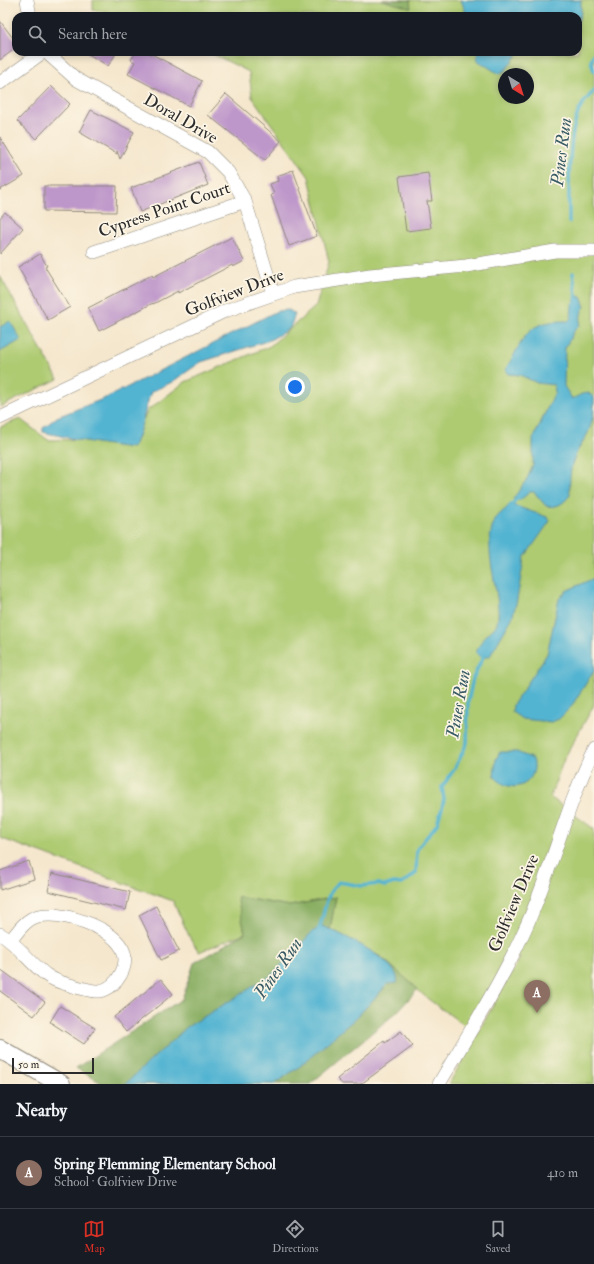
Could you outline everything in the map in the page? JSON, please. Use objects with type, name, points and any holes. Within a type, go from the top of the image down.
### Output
[{"type":"street","points":[[27,0],[29,12]]},
{"type":"street","points":[[0,83],[37,56]]},
{"type":"street","name":"Doral Drive","points":[[50,56],[76,79],[208,152],[228,172],[245,200],[273,293]]},
{"type":"street","name":"Cypress Point Court","points":[[94,252],[245,200]]},
{"type":"street","name":"Golfview Drive","points":[[0,418],[225,311],[273,293],[294,287],[370,275],[466,266],[555,251],[594,251]]},
{"type":"street","name":"Golfview Drive","points":[[439,1084],[471,1030],[527,926],[579,780],[594,750]]},
{"type":"street","points":[[52,915],[70,918],[102,929],[115,939],[123,950],[126,963],[119,978],[111,985],[100,991],[70,985],[46,975],[6,937],[37,917],[52,915]]},
{"type":"street","points":[[0,1049],[60,1084]]},
{"type":"green space","points":[[93,0],[594,0],[594,705],[564,759],[550,797],[594,829],[594,1084],[449,1084],[520,958],[512,955],[471,1030],[428,999],[384,960],[330,929],[336,897],[290,906],[238,897],[245,933],[199,952],[190,938],[173,901],[0,838],[0,427],[20,419],[48,440],[94,439],[130,445],[148,410],[185,382],[270,346],[316,306],[329,262],[309,177],[252,97],[249,72],[217,56],[582,56],[582,12],[102,12],[93,10]]},
{"type":"green space","points":[[381,0],[410,0],[411,8]]},
{"type":"green space","points":[[0,276],[58,379],[0,407]]},
{"type":"green space","points":[[237,897],[290,906],[336,897],[330,929],[381,957],[418,989],[397,1012],[310,1084],[103,1084],[76,1068],[182,999],[194,963],[245,933]]},
{"type":"water","points":[[461,0],[581,0],[581,12],[466,12]]},
{"type":"water","points":[[478,56],[516,56],[507,68],[498,68],[498,73],[477,60]]},
{"type":"water","points":[[578,296],[581,297],[585,307],[582,310],[579,326],[574,331],[565,348],[564,386],[572,399],[582,394],[589,393],[594,398],[594,402],[590,429],[578,449],[571,468],[570,495],[565,501],[557,506],[546,506],[534,492],[530,492],[520,500],[513,499],[527,479],[533,465],[533,439],[555,392],[554,385],[537,383],[520,375],[508,374],[505,370],[522,341],[534,328],[542,324],[568,321],[571,318],[572,304]]},
{"type":"water","points":[[289,310],[295,314],[290,328],[282,333],[270,340],[201,362],[172,382],[151,392],[139,434],[133,448],[88,442],[43,432],[43,428],[57,417],[108,397],[277,311]]},
{"type":"water","points":[[10,321],[21,340],[0,352],[0,327]]},
{"type":"water","points":[[510,504],[547,517],[550,521],[524,558],[517,600],[512,618],[490,656],[482,658],[476,653],[482,640],[498,621],[498,605],[490,556],[491,532],[496,518]]},
{"type":"water","points":[[594,578],[594,671],[571,707],[559,719],[551,722],[522,719],[512,712],[513,705],[547,654],[559,599],[566,591]]},
{"type":"water","points":[[500,752],[517,752],[533,759],[533,774],[529,780],[517,787],[501,783],[494,776],[496,759]]},
{"type":"water","points":[[322,926],[355,941],[381,958],[390,966],[396,975],[397,983],[388,984],[357,1017],[299,1067],[274,1084],[125,1084],[187,1027],[272,975],[312,932]]},
{"type":"building","points":[[0,21],[12,37],[12,51],[0,60]]},
{"type":"building","points":[[92,56],[114,56],[108,66]]},
{"type":"building","points":[[134,56],[155,56],[202,81],[189,106],[128,74],[135,62],[131,60]]},
{"type":"building","points":[[51,86],[70,104],[36,139],[17,121]]},
{"type":"building","points":[[226,94],[281,141],[265,160],[208,115]]},
{"type":"building","points":[[91,110],[134,132],[120,159],[117,151],[117,154],[79,132]]},
{"type":"building","points":[[0,137],[24,176],[0,190]]},
{"type":"building","points":[[199,162],[208,185],[140,212],[131,188]]},
{"type":"building","points":[[293,170],[317,236],[289,246],[271,195],[274,194],[270,184],[278,181],[277,176]]},
{"type":"building","points":[[428,173],[432,201],[427,201],[431,228],[406,231],[399,177]]},
{"type":"building","points":[[44,186],[117,186],[116,212],[44,211]]},
{"type":"building","points":[[5,212],[23,228],[0,254],[0,218]]},
{"type":"building","points":[[232,237],[244,261],[233,267],[232,265],[178,293],[178,291],[153,303],[99,331],[88,308],[152,275],[153,277]]},
{"type":"building","points":[[40,254],[47,266],[45,267],[70,307],[48,320],[18,267]]},
{"type":"building","points":[[29,861],[34,879],[0,890],[0,871]]},
{"type":"building","points":[[52,873],[130,892],[126,910],[48,891]]},
{"type":"building","points":[[156,906],[179,951],[161,960],[139,915]]},
{"type":"building","points":[[0,969],[45,1002],[34,1016],[0,991]]},
{"type":"building","points":[[161,979],[173,994],[126,1032],[114,1017]]},
{"type":"building","points":[[60,1006],[95,1028],[84,1044],[50,1022]]},
{"type":"building","points":[[401,1031],[413,1046],[361,1084],[342,1084],[337,1079],[384,1041],[385,1043]]},
{"type":"waterway","name":"Pines Run","points":[[594,54],[591,61],[594,71]]},
{"type":"waterway","name":"Pines Run","points":[[569,222],[569,179],[573,131],[576,117],[581,107],[594,90]]},
{"type":"waterway","name":"Pines Run","points":[[573,273],[577,303]]},
{"type":"waterway","name":"Pines Run","points":[[509,508],[518,497]]},
{"type":"waterway","name":"Pines Run","points":[[318,931],[321,925],[327,899],[334,887],[339,882],[362,886],[378,884],[385,886],[394,883],[402,884],[416,873],[417,849],[437,824],[444,799],[442,787],[455,768],[467,743],[468,702],[473,678],[484,655]]},
{"type":"place","name":"Spring Flemming Elementary School","points":[[537,1013]]}]
